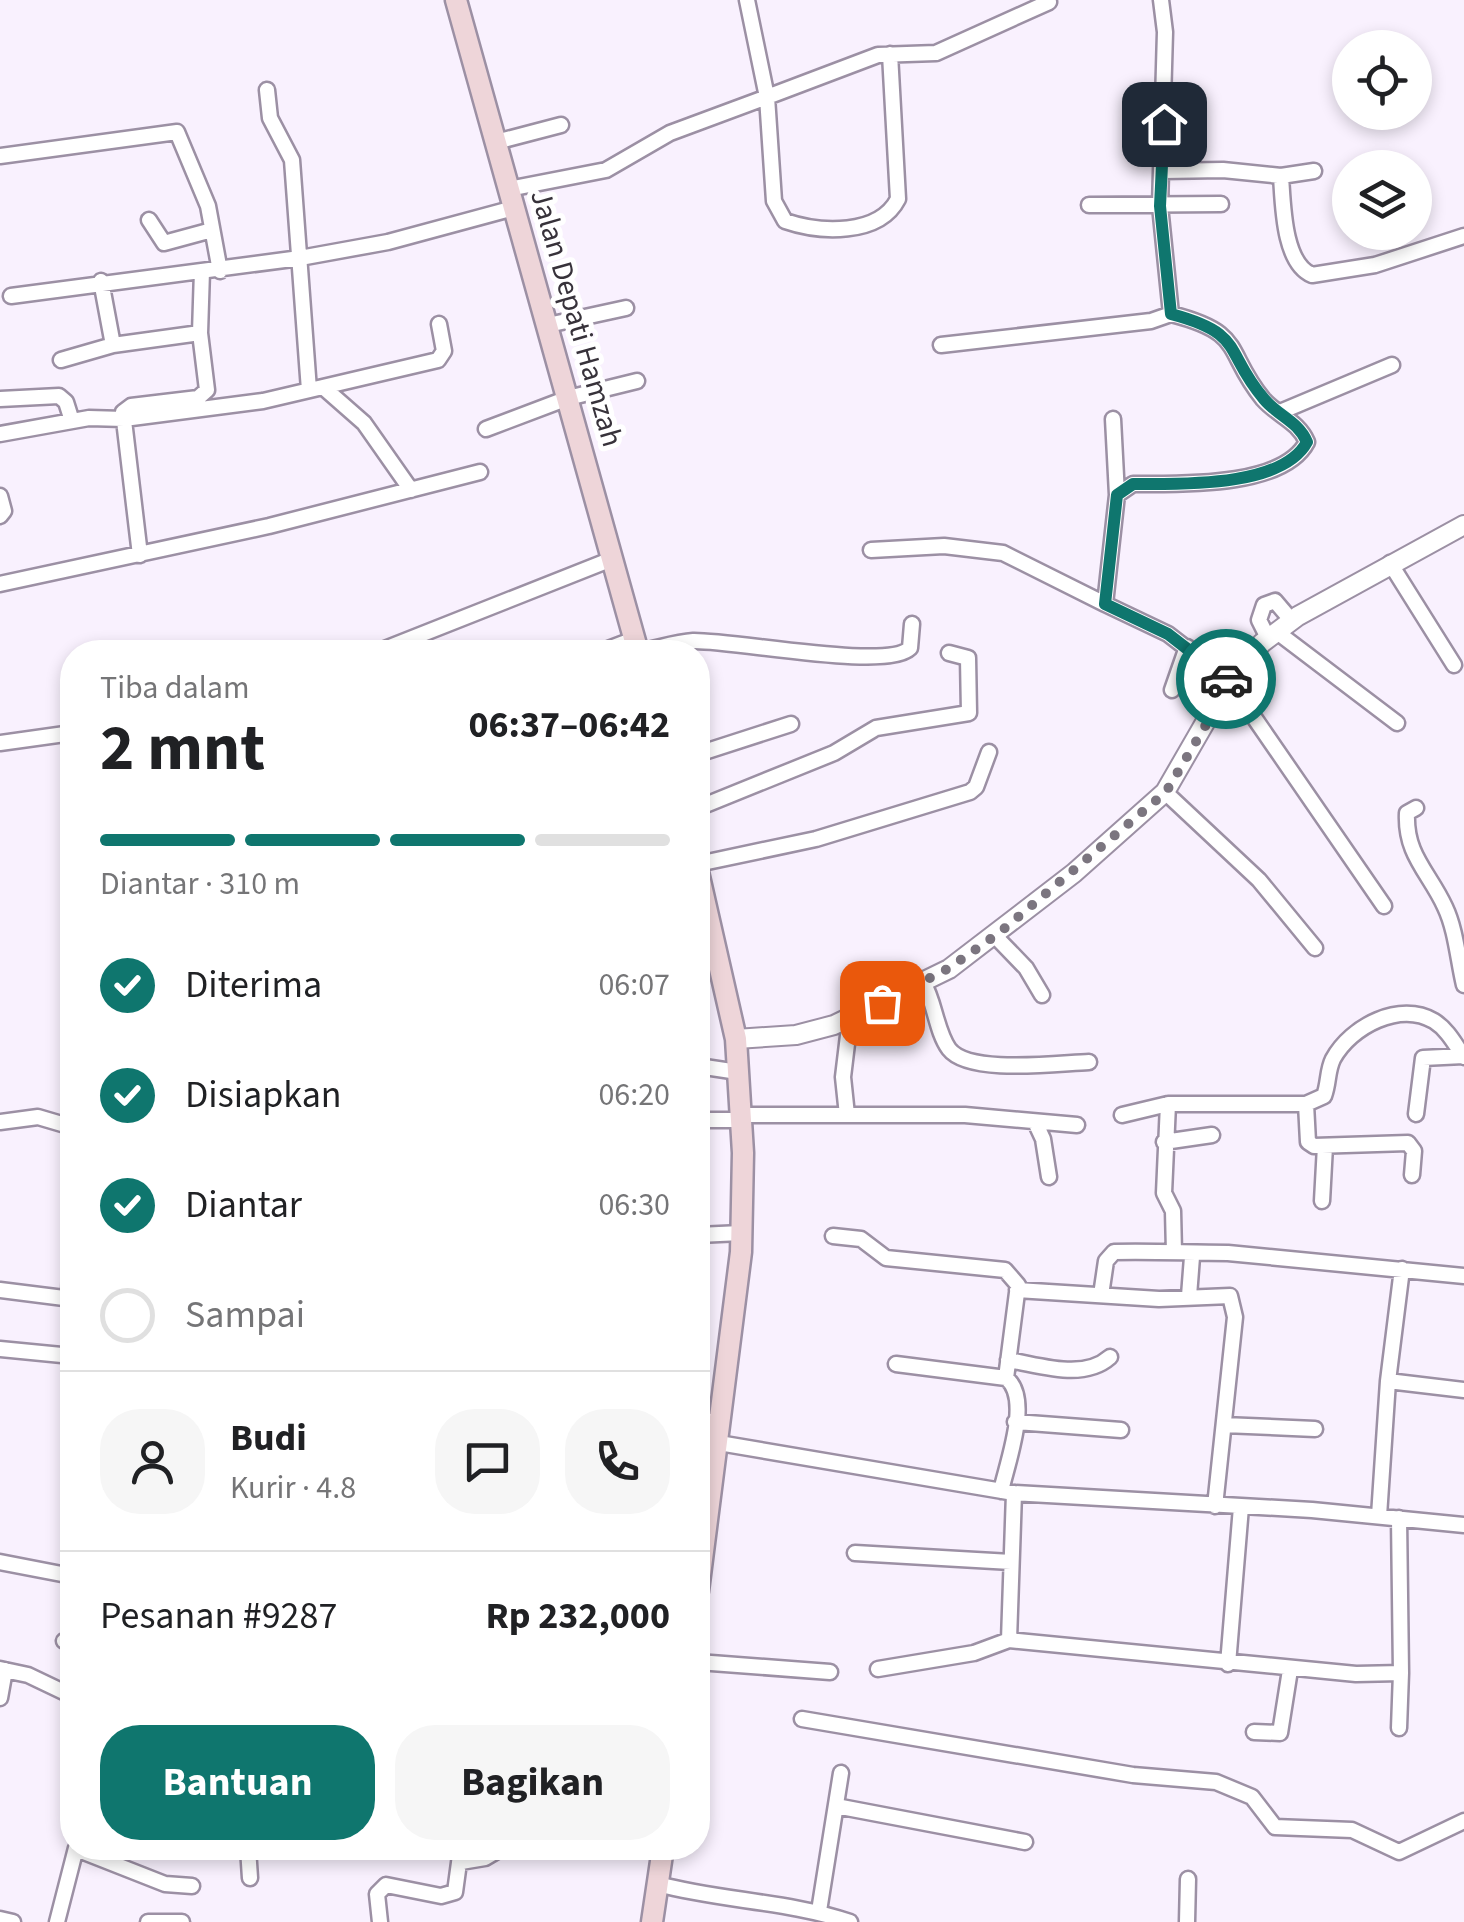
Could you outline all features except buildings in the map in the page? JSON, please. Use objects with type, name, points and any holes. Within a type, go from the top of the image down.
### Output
[{"type":"main road","name":"Jalan Depati Hamzah","points":[[457,0],[635,640]]},
{"type":"main road","points":[[710,925],[736,1039],[742,1233],[721,1426],[710,1471]]},
{"type":"main road","points":[[652,1922],[661,1860]]},
{"type":"street","points":[[747,0],[767,97],[775,206],[785,220],[803,227],[866,226],[891,214],[898,200],[890,54]]},
{"type":"street","points":[[1161,0],[1165,32],[1160,206],[1171,314]]},
{"type":"street","points":[[11,296],[101,281],[220,271],[388,242],[606,170],[670,133],[890,54],[936,53],[1048,2]]},
{"type":"street","points":[[266,90],[270,118],[292,160],[316,389],[364,423],[410,490]]},
{"type":"street","points":[[496,142],[562,125]]},
{"type":"street","points":[[0,156],[172,130],[179,136],[208,206],[220,271]]},
{"type":"street","points":[[1162,172],[1222,170],[1281,176],[1314,171]]},
{"type":"street","points":[[1281,176],[1293,252],[1305,274],[1319,277],[1348,272],[1464,236]]},
{"type":"street","points":[[1089,205],[1221,204]]},
{"type":"street","points":[[149,220],[164,243],[212,230]]},
{"type":"street","points":[[140,556],[124,419],[126,408],[203,395],[207,381],[200,333],[202,270]]},
{"type":"street","points":[[101,281],[113,346]]},
{"type":"street","points":[[548,325],[626,308]]},
{"type":"street","points":[[940,345],[1151,321],[1171,314],[1212,328],[1234,345],[1265,402],[1302,429],[1307,442],[1300,456],[1254,476],[1133,484],[1117,495]]},
{"type":"street","points":[[0,434],[316,389],[438,360],[444,351],[439,324]]},
{"type":"street","points":[[61,360],[113,346],[200,333]]},
{"type":"street","points":[[1280,412],[1392,364]]},
{"type":"street","points":[[486,429],[568,398],[637,381]]},
{"type":"street","points":[[0,400],[60,396],[72,422]]},
{"type":"street","points":[[1105,604],[1117,495],[1113,418]]},
{"type":"street","points":[[0,584],[140,556],[480,472]]},
{"type":"street","points":[[0,496],[4,511],[0,516]]},
{"type":"street","points":[[736,1039],[796,1035],[850,1019],[923,982],[995,936],[1166,792],[1229,682],[1279,630],[1390,563],[1464,525]]},
{"type":"street","points":[[871,550],[944,546],[1003,553],[1187,647],[1229,682],[1384,906]]},
{"type":"street","points":[[407,640],[612,558]]},
{"type":"street","points":[[1390,563],[1454,665]]},
{"type":"street","points":[[710,642],[850,657],[902,655],[910,648],[912,624]]},
{"type":"street","points":[[1279,630],[1396,723]]},
{"type":"street","points":[[1172,690],[1187,647]]},
{"type":"street","points":[[710,803],[834,753],[876,728],[969,713],[968,658],[949,654]]},
{"type":"street","points":[[710,750],[791,724]]},
{"type":"street","points":[[0,743],[60,735]]},
{"type":"street","points":[[710,861],[816,838],[970,792],[976,787],[988,752]]},
{"type":"street","points":[[1166,792],[1258,880],[1315,948]]},
{"type":"street","points":[[1416,808],[1407,813],[1408,844],[1416,864],[1447,910],[1464,985]]},
{"type":"street","points":[[995,936],[1026,968],[1042,995]]},
{"type":"street","points":[[923,982],[949,1049],[962,1060],[1022,1065],[1089,1062]]},
{"type":"street","points":[[1122,1115],[1168,1104],[1306,1104],[1324,1096],[1328,1070],[1343,1045],[1364,1026],[1387,1016],[1413,1013],[1432,1020],[1464,1056]]},
{"type":"street","points":[[847,1115],[843,1077],[850,1019]]},
{"type":"street","points":[[1416,1114],[1423,1058],[1464,1056]]},
{"type":"street","points":[[710,1068],[738,1072]]},
{"type":"street","points":[[1168,1104],[1164,1194],[1173,1211],[1174,1252]]},
{"type":"street","points":[[1306,1104],[1305,1137],[1314,1146],[1408,1143],[1414,1150],[1412,1175]]},
{"type":"street","points":[[710,1119],[965,1115],[1077,1125]]},
{"type":"street","points":[[0,1122],[38,1118],[60,1124]]},
{"type":"street","points":[[1036,1124],[1044,1139],[1049,1177]]},
{"type":"street","points":[[1164,1142],[1212,1135]]},
{"type":"street","points":[[1322,1201],[1326,1146]]},
{"type":"street","points":[[710,1234],[742,1233]]},
{"type":"street","points":[[833,1236],[861,1239],[886,1258],[1005,1270],[1014,1276],[1017,1290],[1006,1378],[1015,1390],[1007,1492],[1012,1562],[1009,1640]]},
{"type":"street","points":[[1101,1296],[1110,1253],[1174,1252],[1192,1257],[1228,1253],[1464,1276]]},
{"type":"street","points":[[1189,1296],[1192,1257]]},
{"type":"street","points":[[1379,1516],[1388,1381],[1402,1269]]},
{"type":"street","points":[[0,1290],[60,1298]]},
{"type":"street","points":[[1017,1290],[1101,1296],[1230,1296],[1233,1301],[1215,1506]]},
{"type":"street","points":[[0,1349],[60,1355]]},
{"type":"street","points":[[1008,1360],[1090,1370],[1110,1357]]},
{"type":"street","points":[[896,1364],[1006,1378]]},
{"type":"street","points":[[1388,1381],[1464,1390]]},
{"type":"street","points":[[1014,1422],[1121,1430]]},
{"type":"street","points":[[710,1423],[1007,1492],[1464,1525]]},
{"type":"street","points":[[1224,1425],[1315,1429]]},
{"type":"street","points":[[1228,1664],[1241,1507]]},
{"type":"street","points":[[1399,1518],[1399,1728]]},
{"type":"street","points":[[855,1553],[1012,1562]]},
{"type":"street","points":[[0,1562],[60,1574]]},
{"type":"street","points":[[878,1668],[974,1653],[1009,1640],[1290,1670],[1402,1673]]},
{"type":"street","points":[[710,1663],[830,1672]]},
{"type":"street","points":[[0,1698],[2,1669],[60,1691]]},
{"type":"street","points":[[1254,1732],[1280,1733],[1290,1670]]},
{"type":"street","points":[[802,1719],[1133,1774],[1216,1782],[1252,1797],[1276,1827],[1352,1830],[1399,1852],[1464,1821]]},
{"type":"street","points":[[819,1911],[841,1774]]},
{"type":"street","points":[[836,1806],[1025,1842]]},
{"type":"street","points":[[57,1922],[73,1860]]},
{"type":"street","points":[[106,1860],[165,1884],[192,1886]]},
{"type":"street","points":[[249,1860],[250,1878]]},
{"type":"street","points":[[380,1922],[378,1894],[386,1884],[450,1894],[459,1884],[461,1860]]},
{"type":"street","points":[[1187,1922],[1188,1878]]},
{"type":"street","points":[[658,1884],[705,1897],[819,1911],[850,1922]]},
{"type":"street","points":[[0,1919],[13,1922]]},
{"type":"street","points":[[148,1922],[182,1922]]},
{"type":"way so far","points":[[882,1003],[949,968],[999,933],[1166,792],[1229,682],[1226,679]]},
{"type":"route","points":[[1164,124],[1160,206],[1171,314],[1212,328],[1234,345],[1265,402],[1302,429],[1307,442],[1300,456],[1254,476],[1192,484],[1133,484],[1124,489],[1117,495],[1105,604],[1168,634],[1226,679]]}]
